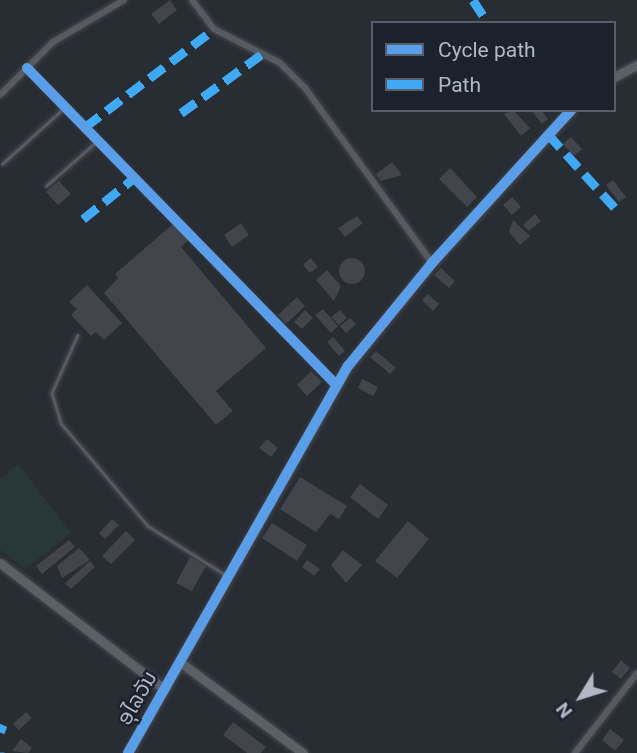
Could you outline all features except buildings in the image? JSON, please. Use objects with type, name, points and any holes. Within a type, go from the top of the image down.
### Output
[{"type":"street","points":[[0,95],[53,42],[124,0]]},
{"type":"street","points":[[192,0],[214,29],[280,62],[305,88],[432,262]]},
{"type":"street","points":[[616,76],[637,65]]},
{"type":"street","points":[[27,68],[336,386]]},
{"type":"street","name":"ອຸໄລວັນ","points":[[128,753],[336,386],[432,262],[569,112]]},
{"type":"street","points":[[0,563],[164,688]]},
{"type":"street","points":[[180,662],[303,753]]},
{"type":"street","points":[[575,753],[637,673]]},
{"type":"lane","points":[[2,164],[65,107]]},
{"type":"lane","points":[[46,186],[98,140]]},
{"type":"lane","points":[[78,335],[52,393],[61,423],[148,526],[227,576]]},
{"type":"shaded area","points":[[18,464],[71,533],[25,569],[0,550],[0,479]]},
{"type":"marked path","points":[[473,0],[487,21]]},
{"type":"marked path","points":[[85,127],[214,29]]},
{"type":"marked path","points":[[181,113],[262,54]]},
{"type":"marked path","points":[[548,134],[617,210]]},
{"type":"marked path","points":[[83,219],[134,178]]},
{"type":"marked path","points":[[0,732],[3,725]]},
{"type":"cycle path","points":[[27,68],[336,385]]},
{"type":"cycle path","points":[[128,753],[348,366],[432,263],[569,112]]}]
